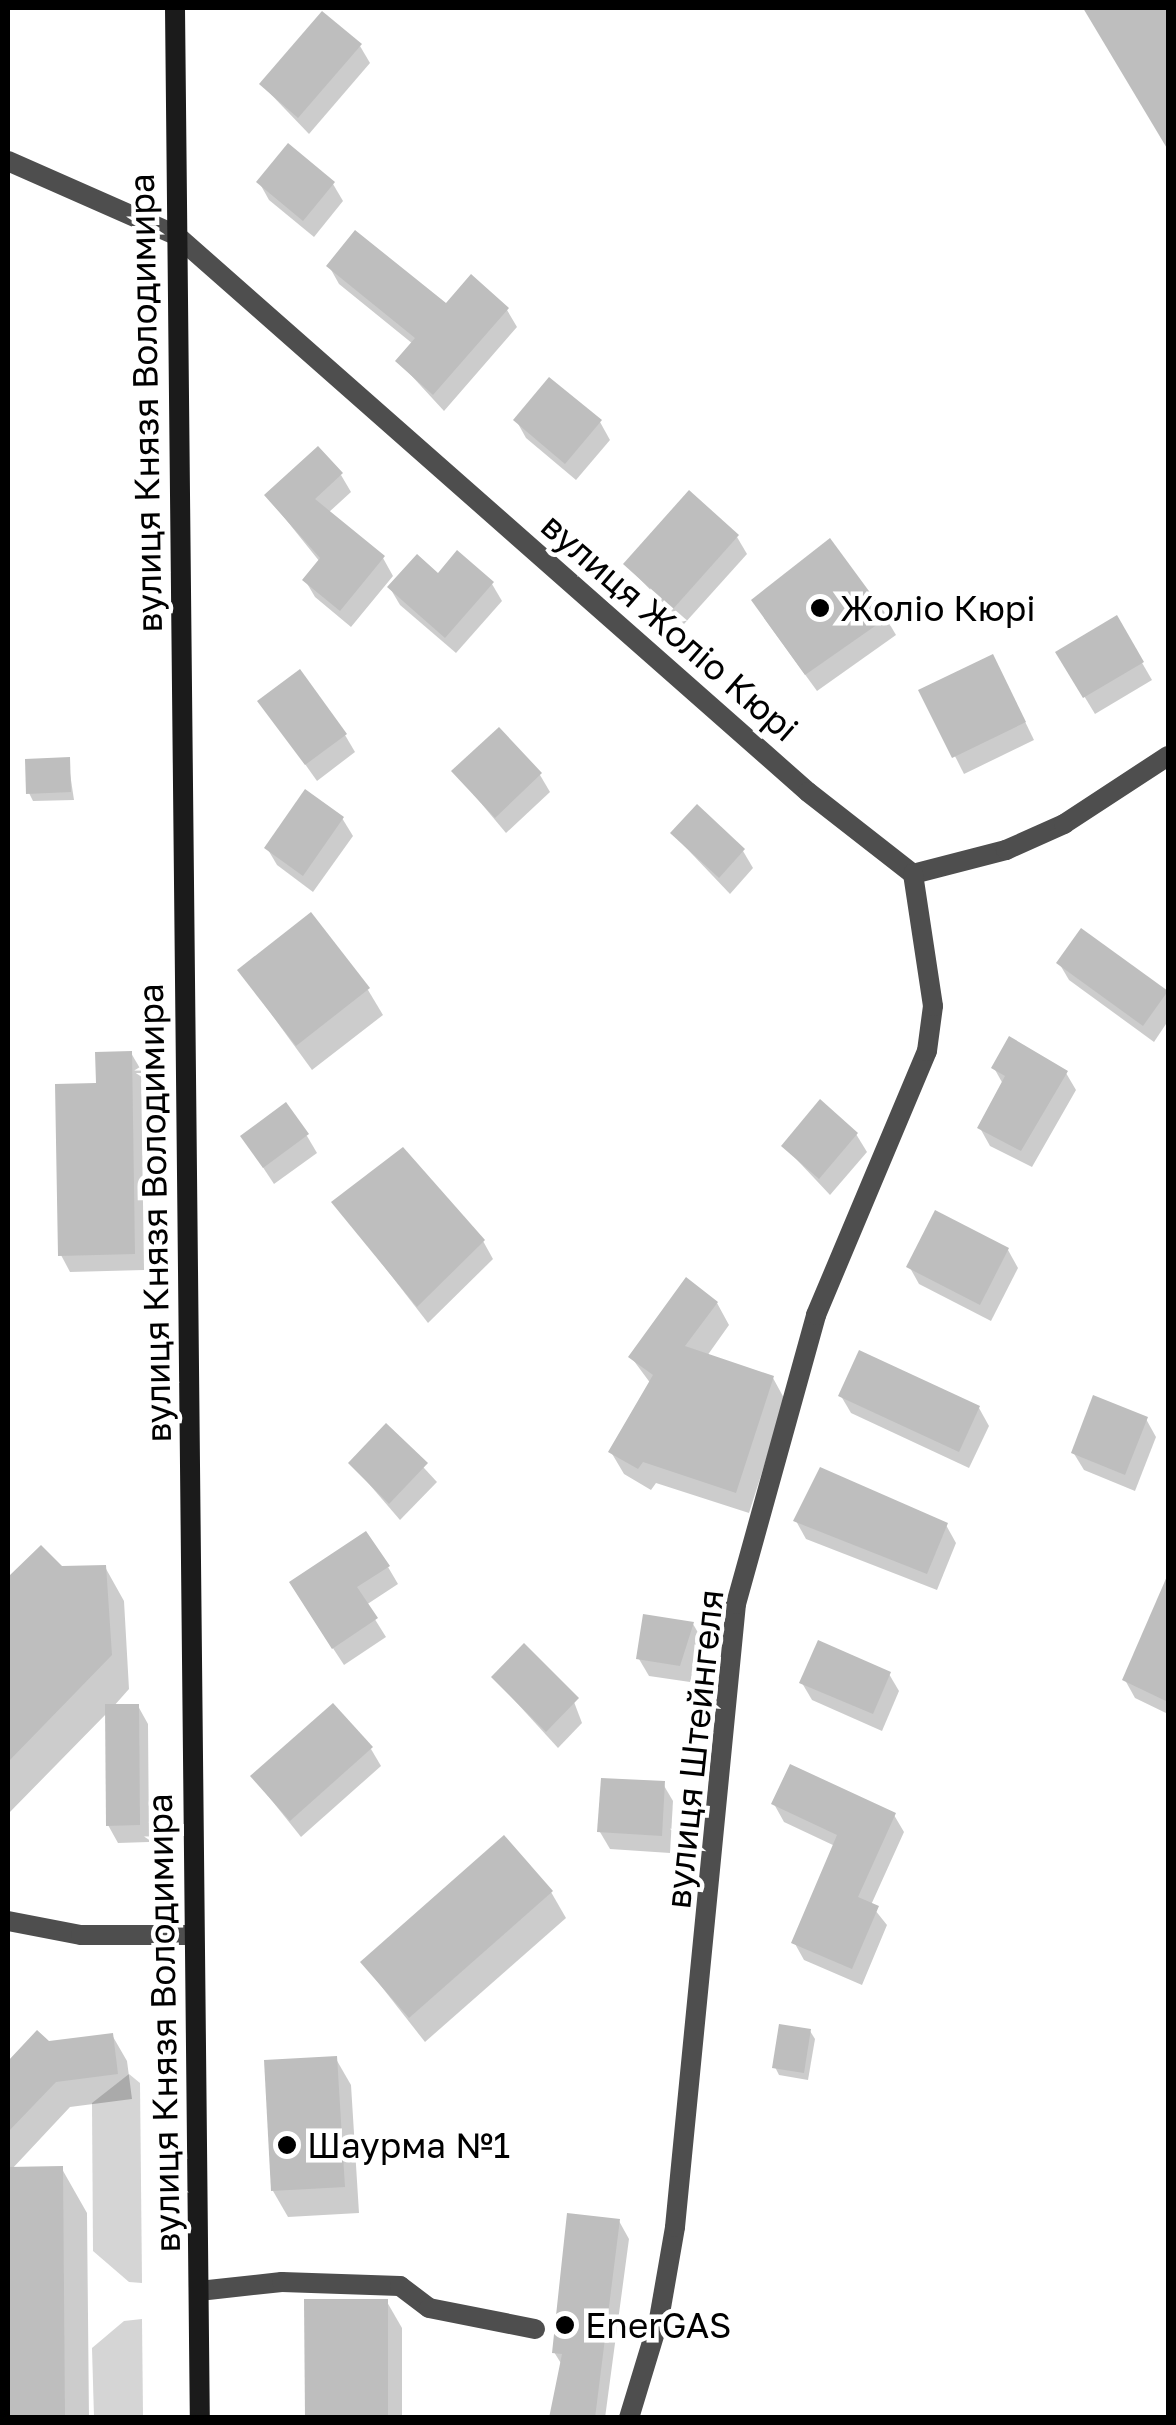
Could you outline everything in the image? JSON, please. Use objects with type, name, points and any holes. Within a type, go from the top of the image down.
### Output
[{"type":"main road","name":"вулиця Князя Володимира","points":[[175,8],[200,2418]]},
{"type":"street","name":"вулиця Жоліо Кюрі","points":[[8,161],[176,235],[808,792],[913,874]]},
{"type":"street","points":[[913,874],[1006,850],[1064,824],[1168,756]]},
{"type":"street","name":"вулиця Штейнгеля","points":[[629,2418],[659,2319],[675,2227],[736,1604],[816,1315],[927,1051],[933,1006],[913,874]]},
{"type":"street","points":[[8,1921],[81,1935],[194,1935]]},
{"type":"street","points":[[199,2292],[282,2282],[400,2286],[429,2308],[535,2330]]},
{"type":"shaded area","points":[[129,2074],[140,2083],[142,2283],[129,2282],[93,2251],[92,2103]]},
{"type":"shaded area","points":[[142,2319],[143,2417],[94,2417],[92,2348],[124,2321]]},
{"type":"building","points":[[1083,8],[1168,8],[1168,150]]},
{"type":"building","points":[[322,11],[362,44],[298,118],[259,84]]},
{"type":"building","points":[[288,143],[335,182],[303,221],[256,182]]},
{"type":"building","points":[[355,230],[446,303],[471,274],[509,308],[433,395],[395,361],[415,338],[326,266]]},
{"type":"building","points":[[549,377],[602,420],[565,464],[513,420]]},
{"type":"building","points":[[318,446],[343,473],[315,499],[385,556],[340,611],[302,580],[320,558],[264,495]]},
{"type":"building","points":[[689,490],[739,535],[673,609],[623,564]]},
{"type":"building","name":"Жоліо Кюрі","points":[[830,538],[888,617],[805,675],[751,600]]},
{"type":"building","points":[[457,550],[494,582],[445,638],[387,587],[417,554],[438,573]]},
{"type":"building","points":[[1117,615],[1144,662],[1083,698],[1055,652]]},
{"type":"building","points":[[993,654],[1026,722],[952,758],[918,690]]},
{"type":"building","points":[[300,669],[347,734],[305,765],[257,701]]},
{"type":"building","points":[[499,727],[542,773],[495,818],[451,771]]},
{"type":"building","points":[[70,757],[71,792],[26,794],[25,759]]},
{"type":"building","points":[[305,789],[344,817],[303,876],[264,848]]},
{"type":"building","points":[[697,804],[745,849],[719,878],[670,833]]},
{"type":"building","points":[[311,912],[370,988],[296,1046],[237,970]]},
{"type":"building","points":[[1081,928],[1168,991],[1143,1026],[1056,963]]},
{"type":"building","points":[[1009,1036],[1068,1071],[1021,1151],[977,1128],[1005,1076],[991,1068]]},
{"type":"building","points":[[132,1051],[135,1254],[58,1256],[55,1084],[96,1083],[95,1052]]},
{"type":"building","points":[[820,1099],[858,1133],[819,1179],[781,1146]]},
{"type":"building","points":[[286,1102],[309,1134],[263,1168],[240,1136]]},
{"type":"building","points":[[403,1147],[485,1240],[417,1307],[331,1202]]},
{"type":"building","points":[[935,1210],[1009,1248],[980,1305],[906,1267]]},
{"type":"building","points":[[686,1277],[718,1302],[685,1346],[774,1376],[736,1493],[643,1462],[638,1469],[608,1452],[653,1375],[628,1357]]},
{"type":"building","points":[[859,1350],[980,1406],[959,1452],[838,1396]]},
{"type":"building","points":[[1093,1395],[1148,1417],[1125,1475],[1071,1453]]},
{"type":"building","points":[[386,1423],[428,1463],[389,1504],[348,1463]]},
{"type":"building","points":[[820,1467],[948,1523],[927,1574],[793,1521]]},
{"type":"building","points":[[366,1531],[390,1566],[357,1587],[378,1618],[332,1649],[289,1582]]},
{"type":"building","points":[[41,1545],[62,1566],[106,1565],[112,1655],[8,1762],[8,1577]]},
{"type":"building","points":[[1168,1574],[1168,1702],[1122,1680]]},
{"type":"building","points":[[643,1614],[694,1622],[680,1666],[636,1659]]},
{"type":"building","points":[[818,1640],[891,1672],[873,1714],[799,1683]]},
{"type":"building","points":[[524,1643],[579,1698],[546,1732],[491,1677]]},
{"type":"building","points":[[333,1703],[373,1747],[290,1821],[250,1776]]},
{"type":"building","points":[[105,1704],[139,1704],[140,1825],[106,1826]]},
{"type":"building","points":[[790,1764],[896,1813],[858,1897],[879,1906],[852,1969],[791,1943],[837,1835],[771,1804]]},
{"type":"building","points":[[601,1778],[665,1781],[662,1836],[597,1832]]},
{"type":"building","points":[[504,1835],[553,1891],[409,2018],[360,1962]]},
{"type":"building","points":[[779,2024],[811,2029],[804,2073],[772,2068]]},
{"type":"building","points":[[37,2030],[49,2041],[113,2033],[118,2074],[56,2082],[8,2132],[8,2061]]},
{"type":"building","points":[[337,2056],[345,2187],[271,2191],[264,2060]]},
{"type":"building","points":[[63,2166],[65,2418],[8,2418],[8,2167]]},
{"type":"building","points":[[567,2213],[620,2219],[595,2418],[549,2418],[562,2354],[552,2353]]},
{"type":"building","points":[[304,2299],[388,2299],[388,2418],[305,2418]]},
{"type":"place","name":"Жоліо Кюрі","points":[[820,608]]},
{"type":"place","name":"Шаурма №1","points":[[287,2145]]},
{"type":"place","name":"EnerGAS","points":[[565,2325]]}]
